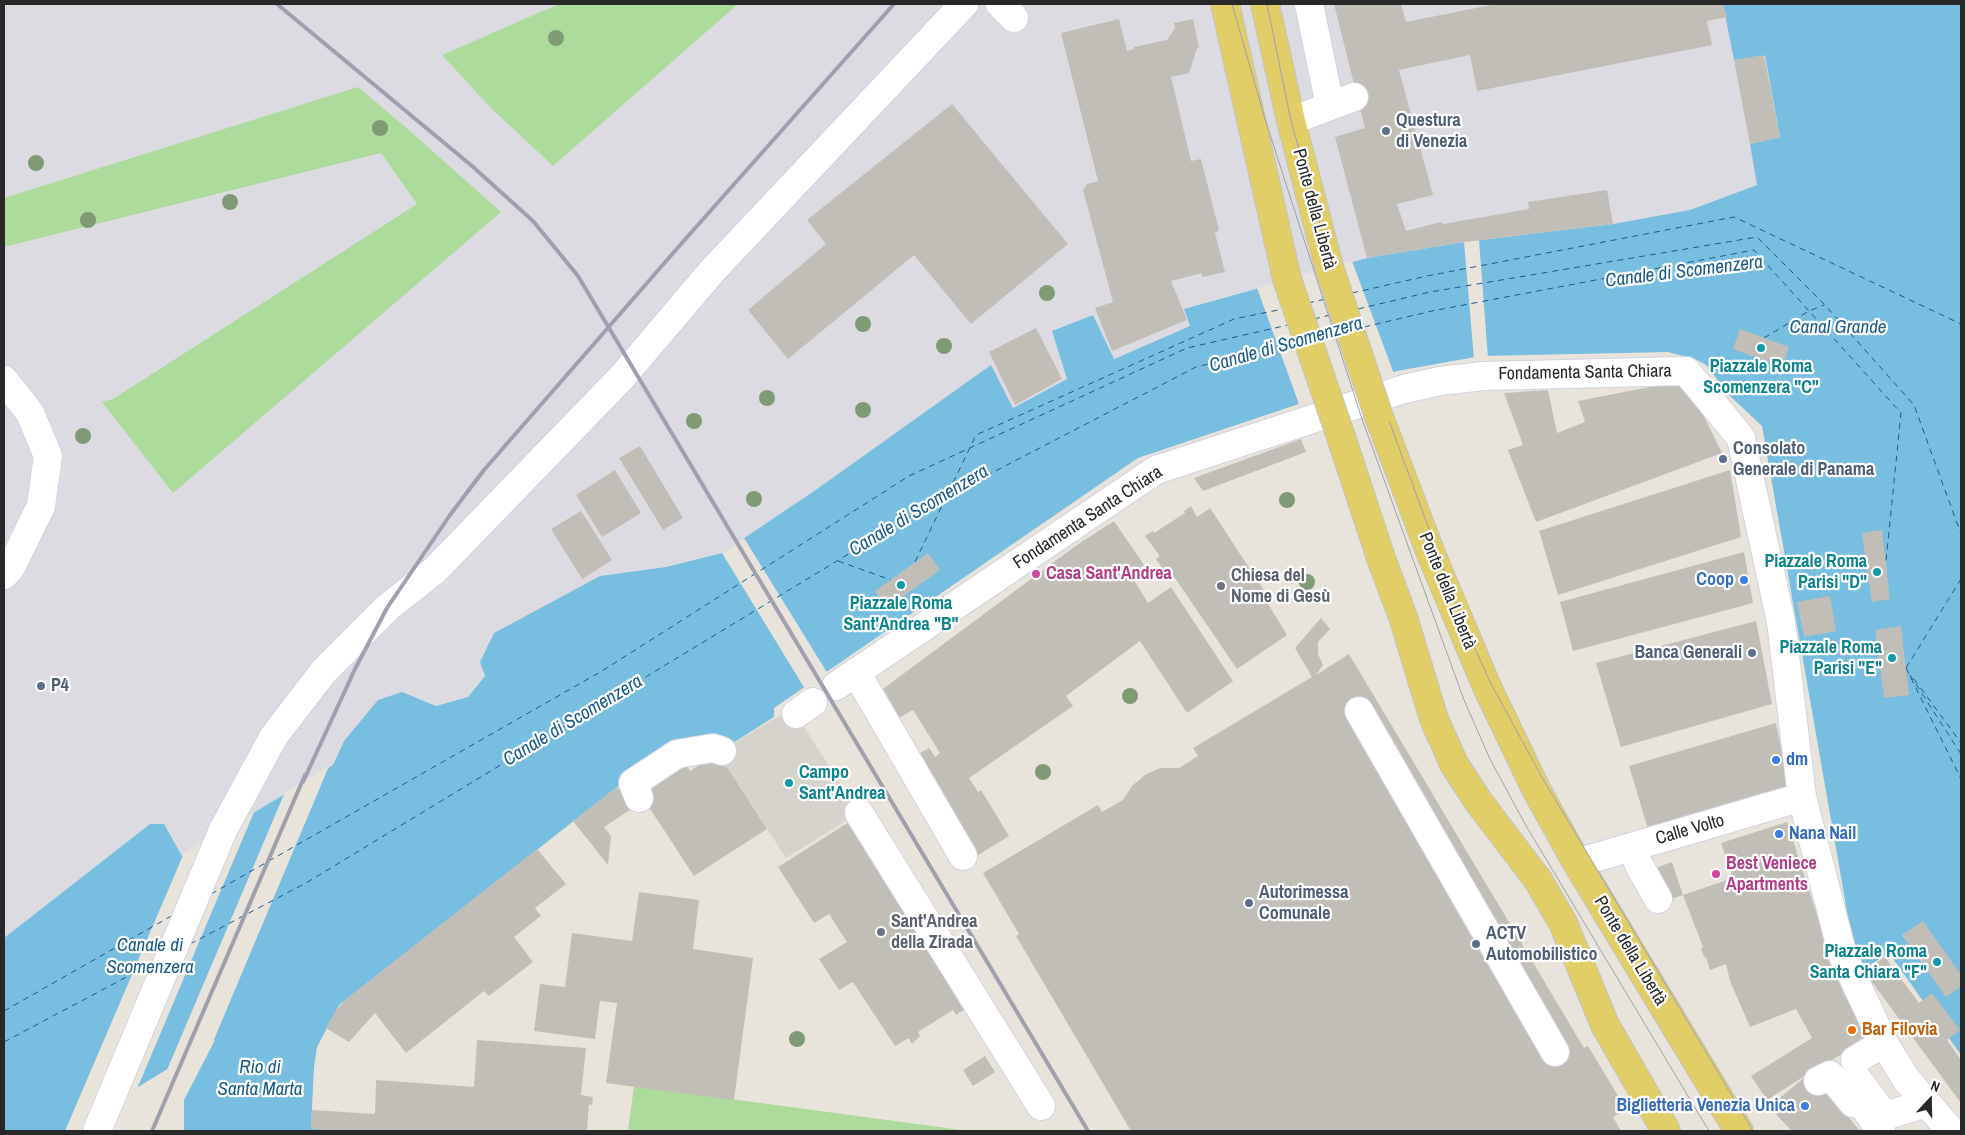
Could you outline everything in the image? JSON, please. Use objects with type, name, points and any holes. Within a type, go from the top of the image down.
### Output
[{"type":"main road","points":[[1224,4],[1286,279],[1382,561],[1403,616],[1434,719],[1454,764],[1478,801],[1538,880],[1558,915],[1604,1025],[1666,1131]]},
{"type":"main road","name":"Ponte della Libertà","points":[[1265,4],[1291,121],[1329,267],[1378,414],[1431,554],[1487,687],[1536,789],[1577,863],[1739,1131]]},
{"type":"street","points":[[1291,121],[1342,102],[1309,4]]},
{"type":"street","points":[[102,1120],[223,830],[274,736],[324,671],[388,608],[435,570],[622,377],[713,270],[963,5]]},
{"type":"street","name":"Fondamenta Santa Chiara","points":[[963,856],[846,679],[1156,470],[1404,389],[1440,381],[1482,368],[1686,371],[1741,438],[1781,622],[1804,804]]},
{"type":"street","points":[[4,380],[30,413],[48,456],[41,506],[11,567],[4,575]]},
{"type":"street","points":[[1359,711],[1555,1052]]},
{"type":"street","points":[[639,798],[633,783],[677,754],[713,748],[722,751]]},
{"type":"street","points":[[1776,820],[1804,804],[1843,956],[1884,1043],[1906,1079],[1949,1131]]},
{"type":"street","name":"Calle Volto","points":[[1577,863],[1804,804]]},
{"type":"street","points":[[859,813],[1041,1106]]},
{"type":"street","points":[[1637,864],[1658,899]]},
{"type":"street","points":[[1855,1060],[1884,1043]]},
{"type":"street","points":[[1818,1081],[1830,1075],[1877,1131]]},
{"type":"street","points":[[1881,1131],[1847,1083],[1856,1076],[1885,1116],[1927,1103]]},
{"type":"shaded area","points":[[4,4],[1723,4],[1727,17],[1764,55],[1780,137],[1758,184],[1690,210],[1613,224],[1464,242],[1367,258],[1184,309],[1190,326],[1113,359],[1052,330],[1067,379],[1013,408],[991,366],[817,489],[722,553],[666,567],[600,576],[494,633],[480,662],[485,676],[468,697],[436,706],[402,692],[344,741],[333,765],[182,856],[164,824],[150,824],[4,938]]},
{"type":"shaded area","name":"Campo Sant'Andrea","points":[[792,708],[859,813],[786,858],[718,753]]},
{"type":"green space","points":[[559,4],[738,4],[553,166],[492,109],[442,55]]},
{"type":"green space","points":[[358,87],[501,212],[173,493],[102,402],[113,399],[417,204],[381,153],[4,247],[4,198]]},
{"type":"green space","points":[[634,1086],[969,1131],[628,1131]]},
{"type":"water","name":"Canale di Scomenzera","points":[[1723,4],[1961,4],[1961,1055],[1889,953],[1856,974],[1844,894],[1762,426],[1730,396],[1706,365],[1695,359],[1668,352],[1481,356],[1397,371],[1138,458],[774,708],[774,717],[733,743],[711,738],[663,753],[339,1005],[317,1047],[314,1067],[311,1128],[318,1129],[318,1131],[184,1131],[184,1100],[215,1040],[66,1131],[4,1131],[4,938],[150,824],[164,824],[182,856],[333,765],[344,741],[378,700],[402,692],[436,706],[468,697],[485,676],[480,662],[494,633],[600,576],[666,567],[722,553],[817,489],[991,365],[1013,408],[1067,379],[1052,331],[1093,315],[1114,359],[1190,326],[1184,309],[1367,258],[1464,242],[1613,224],[1690,210],[1757,185],[1750,144],[1780,137],[1765,56],[1734,60]]},
{"type":"pier","points":[[1479,240],[1488,358],[1474,359],[1464,242]]},
{"type":"pier","points":[[1352,261],[1394,374],[1300,407],[1257,288]]},
{"type":"pier","points":[[744,538],[828,674],[805,689],[722,553]]},
{"type":"pier","points":[[329,766],[213,1042],[191,1058],[171,1070],[167,1070],[285,792]]},
{"type":"pier","points":[[254,812],[137,1089],[70,1131],[65,1131],[184,853]]},
{"type":"building","name":"Questura di Venezia","points":[[1334,4],[1401,4],[1406,22],[1496,4],[1723,4],[1727,17],[1707,21],[1712,45],[1477,91],[1470,55],[1399,70],[1433,195],[1397,204],[1406,231],[1441,222],[1443,224],[1529,209],[1528,202],[1607,190],[1613,224],[1464,242],[1367,258],[1335,137],[1365,128]]},
{"type":"building","points":[[1119,19],[1127,51],[1134,49],[1134,47],[1167,40],[1175,28],[1174,23],[1193,19],[1199,48],[1197,48],[1189,73],[1171,77],[1191,161],[1201,159],[1219,230],[1215,233],[1225,272],[1202,277],[1202,273],[1171,281],[1187,320],[1112,351],[1095,308],[1113,302],[1083,190],[1087,184],[1098,181],[1061,33]]},
{"type":"building","points":[[1764,55],[1780,137],[1750,144],[1734,60]]},
{"type":"building","points":[[952,104],[1068,244],[971,324],[914,255],[788,359],[748,310],[826,244],[807,220]]},
{"type":"building","points":[[1036,328],[1062,379],[1015,405],[989,352]]},
{"type":"building","name":"Piazzale Roma Scomenzera \"C\"","points":[[1740,329],[1789,347],[1782,367],[1733,349]]},
{"type":"building","points":[[1686,380],[1722,453],[1536,522],[1508,450],[1523,445],[1504,393],[1548,390],[1557,433],[1585,422],[1578,401]]},
{"type":"building","points":[[1301,439],[1306,452],[1203,491],[1194,478]]},
{"type":"building","points":[[640,446],[683,518],[663,530],[619,458]]},
{"type":"building","points":[[615,470],[641,513],[602,537],[576,495]]},
{"type":"building","points":[[1730,470],[1741,537],[1558,595],[1539,531]]},
{"type":"building","name":"Chiesa del Nome di Gesù","points":[[1191,506],[1197,517],[1210,508],[1265,592],[1262,594],[1287,635],[1237,669],[1175,578],[1170,580],[1156,559],[1160,556],[1145,536],[1153,531],[1154,533],[1185,513],[1184,511]]},
{"type":"building","points":[[581,511],[612,560],[582,579],[551,529]]},
{"type":"building","points":[[1114,521],[1144,565],[1130,574],[1148,603],[1171,587],[1233,681],[1187,713],[1140,641],[1066,696],[1073,706],[969,778],[978,792],[981,790],[1009,836],[975,857],[915,756],[929,748],[935,757],[940,753],[913,710],[893,721],[876,694],[1077,545]]},
{"type":"building","name":"Piazzale Roma Parisi \"D\"","points":[[1882,530],[1890,599],[1872,602],[1862,533]]},
{"type":"building","points":[[1744,552],[1753,603],[1573,651],[1560,602]]},
{"type":"building","name":"Piazzale Roma Sant'Andrea \"B\"","points":[[928,553],[940,570],[887,608],[875,591]]},
{"type":"building","points":[[1830,596],[1836,631],[1804,637],[1797,602]]},
{"type":"building","name":"Autorimessa Comunale","points":[[1321,618],[1330,629],[1318,642],[1318,654],[1323,665],[1316,675],[1349,654],[1584,1048],[1588,1046],[1626,1109],[1613,1117],[1621,1131],[1131,1131],[1016,936],[1019,934],[983,873],[1098,805],[1102,812],[1123,800],[1132,786],[1145,775],[1160,768],[1179,768],[1198,756],[1193,748],[1312,677],[1295,648]]},
{"type":"building","points":[[1756,621],[1772,704],[1621,747],[1596,663]]},
{"type":"building","name":"Piazzale Roma Parisi \"E\"","points":[[1901,626],[1909,695],[1884,698],[1875,630]]},
{"type":"building","points":[[1776,723],[1790,791],[1649,832],[1629,766]]},
{"type":"building","points":[[718,753],[767,829],[694,876],[645,801],[654,795],[645,782],[682,758],[690,771]]},
{"type":"building","points":[[617,787],[633,808],[604,827],[611,836],[608,865],[573,821]]},
{"type":"building","name":"Sant'Andrea della Zirada","points":[[849,822],[968,1007],[956,1015],[953,1010],[918,1032],[920,1036],[912,1044],[909,1038],[895,1046],[853,982],[839,990],[819,959],[847,942],[829,914],[814,923],[778,867]]},
{"type":"building","points":[[1787,822],[1829,957],[1843,992],[1868,1039],[1767,1100],[1751,1076],[1812,1038],[1796,1009],[1750,1027],[1730,981],[1726,964],[1710,970],[1683,895],[1733,878],[1721,843]]},
{"type":"building","points":[[537,849],[566,884],[535,908],[541,916],[514,937],[533,962],[489,996],[484,991],[406,1053],[375,1013],[349,1042],[326,1028],[336,1010],[345,1000]]},
{"type":"building","points":[[1672,862],[1683,895],[1668,900],[1653,869]]},
{"type":"building","points":[[639,892],[699,900],[693,949],[753,958],[734,1100],[606,1083],[617,1003],[600,1001],[595,1039],[534,1031],[540,984],[565,987],[572,933],[632,941]]},
{"type":"building","name":"Piazzale Roma Santa Chiara \"F\"","points":[[1923,921],[1961,975],[1961,986],[1946,997],[1902,935]]},
{"type":"building","points":[[1885,957],[1919,1003],[1932,993],[1960,1030],[1947,1040],[1961,1060],[1961,1103],[1864,971]]},
{"type":"building","points":[[477,1040],[586,1048],[581,1095],[593,1097],[592,1105],[589,1104],[587,1131],[318,1131],[318,1129],[311,1128],[312,1110],[375,1114],[376,1080],[474,1087]]},
{"type":"building","points":[[985,1056],[995,1072],[973,1086],[963,1070]]},
{"type":"building","points":[[1811,1072],[1860,1131],[1792,1131],[1769,1107]]},
{"type":"ferry route","points":[[1352,293],[1427,276],[1734,217],[1961,324]]},
{"type":"ferry route","points":[[1358,309],[1430,292],[1757,237],[1825,305],[1914,405],[1961,534]]},
{"type":"ferry route","points":[[1364,327],[1432,311],[1754,250],[1901,413],[1886,561]]},
{"type":"ferry route","points":[[1308,303],[1326,299]]},
{"type":"ferry route","points":[[1764,338],[1809,311],[1824,305]]},
{"type":"ferry route","points":[[915,562],[976,435],[1234,319],[1283,309]]},
{"type":"ferry route","points":[[1314,319],[1330,315]]},
{"type":"ferry route","points":[[211,894],[602,671],[909,476],[1187,348],[1288,325]]},
{"type":"ferry route","points":[[1320,337],[1338,333]]},
{"type":"ferry route","points":[[190,944],[306,883],[926,507],[1196,367],[1294,343]]},
{"type":"ferry route","points":[[838,561],[891,580]]},
{"type":"ferry route","points":[[1906,668],[1961,579]]},
{"type":"ferry route","points":[[1906,668],[1961,779]]},
{"type":"ferry route","points":[[1910,675],[1961,754]]},
{"type":"ferry route","points":[[1914,679],[1961,743]]},
{"type":"ferry route","points":[[4,1011],[173,915]]},
{"type":"ferry route","points":[[4,1042],[151,964]]},
{"type":"tram line","points":[[1232,4],[1265,119],[1362,419],[1464,700],[1490,759],[1525,824],[1709,1131]]},
{"type":"tram line","points":[[1267,4],[1291,121],[1332,266],[1464,624],[1491,684],[1543,779],[1753,1131]]},
{"type":"railway","points":[[277,4],[472,166],[533,221],[578,276],[1088,1131]]},
{"type":"railway","points":[[303,782],[355,669],[387,608],[450,515],[484,470],[894,4]]},
{"type":"railway","points":[[152,1131],[305,775]]},
{"type":"place","name":"Questura di Venezia","points":[[1386,131]]},
{"type":"place","name":"Piazzale Roma Scomenzera \"C\"","points":[[1761,348]]},
{"type":"place","name":"Consolato Generale di Panama","points":[[1723,459]]},
{"type":"place","name":"Piazzale Roma Parisi \"D\"","points":[[1877,572]]},
{"type":"place","name":"Casa Sant'Andrea","points":[[1036,574]]},
{"type":"place","name":"Coop","points":[[1744,580]]},
{"type":"place","name":"Piazzale Roma Sant'Andrea \"B\"","points":[[901,585]]},
{"type":"place","name":"Chiesa del Nome di Gesù","points":[[1221,586]]},
{"type":"place","name":"Banca Generali","points":[[1752,653]]},
{"type":"place","name":"Piazzale Roma Parisi \"E\"","points":[[1892,658]]},
{"type":"place","name":"P4","points":[[41,686]]},
{"type":"place","name":"dm","points":[[1776,760]]},
{"type":"place","name":"Campo Sant'Andrea","points":[[789,783]]},
{"type":"place","name":"Nana Nail","points":[[1779,834]]},
{"type":"place","name":"Best Veniece Apartments","points":[[1716,874]]},
{"type":"place","name":"Autorimessa Comunale","points":[[1249,903]]},
{"type":"place","name":"Sant'Andrea della Zirada","points":[[881,932]]},
{"type":"place","name":"ACTV Automobilistico","points":[[1476,944]]},
{"type":"place","name":"Piazzale Roma Santa Chiara \"F\"","points":[[1937,962]]},
{"type":"place","name":"Bar Filovia","points":[[1852,1030]]},
{"type":"place","name":"Biglietteria Venezia Unica","points":[[1805,1106]]},
{"type":"water label","name":"Canal Grande","points":[[1838,328]]},
{"type":"water label","name":"Rio di Santa Marta","points":[[260,1079]]}]
